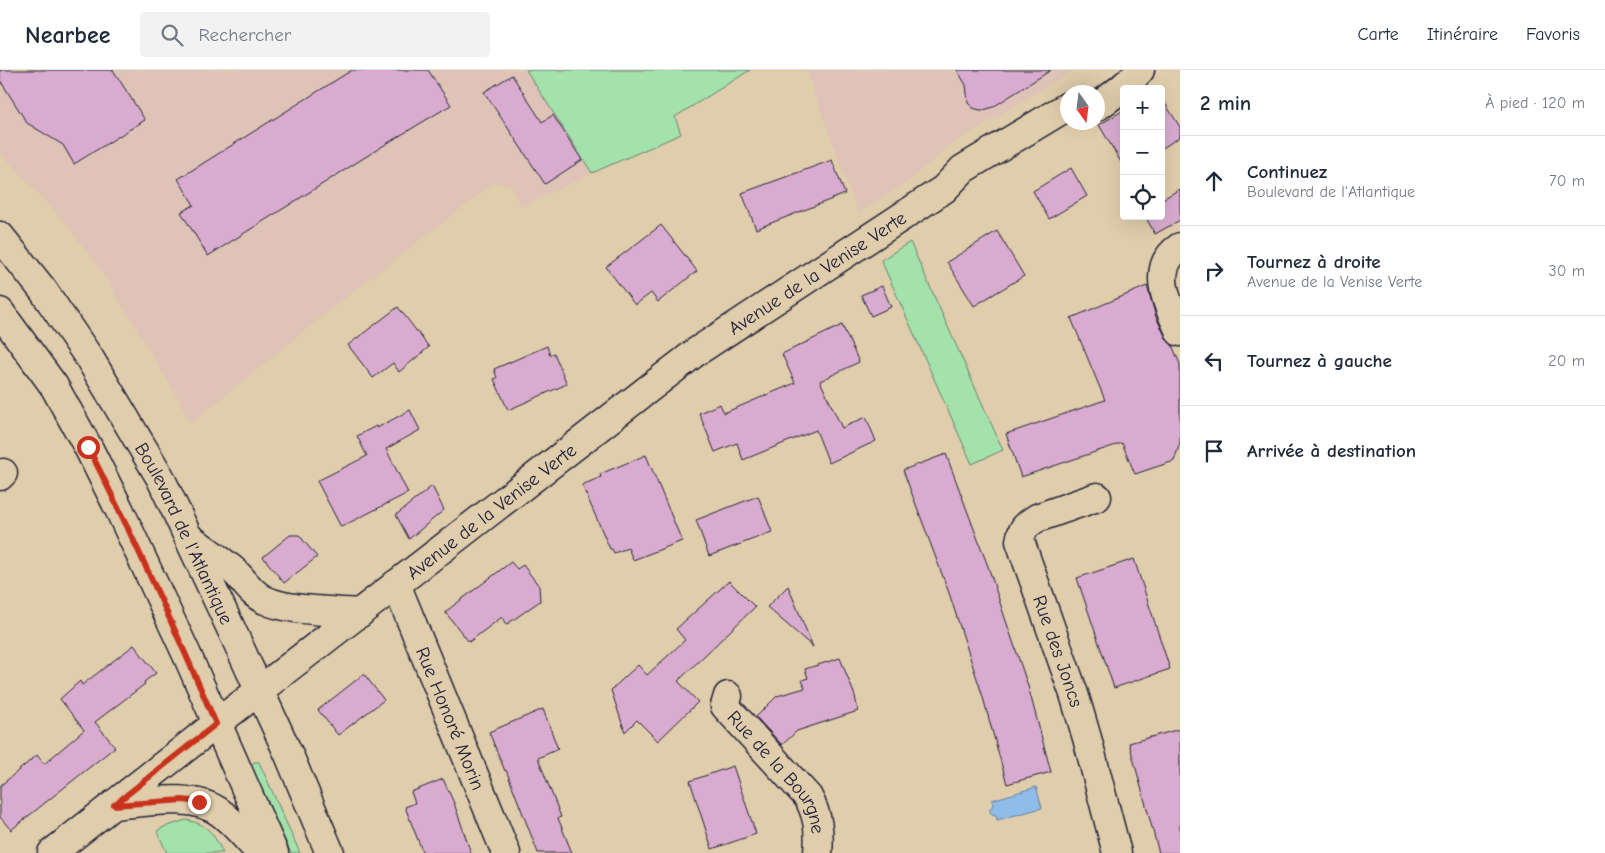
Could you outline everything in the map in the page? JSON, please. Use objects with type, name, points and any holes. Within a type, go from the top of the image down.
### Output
[{"type":"main road","points":[[1101,85],[1128,70]]},
{"type":"main road","points":[[1105,101],[1140,70]]},
{"type":"main road","name":"Avenue de la Venise Verte","points":[[52,853],[696,352],[944,189],[963,169],[1060,111]]},
{"type":"main road","name":"Avenue de la Venise Verte","points":[[944,189],[976,182],[1060,130]]},
{"type":"main road","name":"Boulevard de l'Atlantique","points":[[0,236],[43,290],[90,358],[160,477],[260,690],[330,853]]},
{"type":"main road","points":[[1180,247],[1167,262],[1162,278],[1164,295],[1180,332]]},
{"type":"main road","points":[[0,312],[54,386],[88,447],[147,570],[274,853]]},
{"type":"main road","name":"Rue des Joncs","points":[[1097,497],[1037,518],[1022,531],[1020,541],[1074,694],[1118,853]]},
{"type":"main road","points":[[190,538],[235,572],[247,586],[264,600],[290,607],[360,613]]},
{"type":"main road","name":"Rue Honoré Morin","points":[[396,584],[506,853]]},
{"type":"main road","name":"Rue de la Bourgne","points":[[728,696],[725,706],[808,797],[815,810],[818,823],[818,853]]},
{"type":"main road","points":[[114,805],[183,800],[199,802],[221,813],[260,853]]},
{"type":"shaded area","points":[[0,70],[526,70],[592,173],[521,207],[511,185],[494,183],[345,298],[191,423],[103,273],[66,224],[0,152]]},
{"type":"shaded area","points":[[806,70],[1074,70],[950,145],[906,183],[858,213]]},
{"type":"green space","points":[[526,70],[750,70],[675,117],[681,134],[592,173]]},
{"type":"green space","points":[[910,242],[1003,450],[972,464],[881,260]]},
{"type":"green space","points":[[254,762],[259,762],[300,853],[291,853],[251,765]]},
{"type":"green space","points":[[186,820],[200,824],[209,830],[223,853],[167,853],[157,831]]},
{"type":"water","points":[[1036,787],[1042,808],[997,820],[996,815],[990,812],[993,805],[992,800]]},
{"type":"building","points":[[0,70],[113,70],[145,120],[74,164],[63,145],[27,123],[0,80]]},
{"type":"building","points":[[352,70],[428,70],[451,105],[208,256],[181,212],[194,205],[178,179]]},
{"type":"building","points":[[957,70],[1051,70],[993,107],[980,110],[973,108],[968,103],[966,85]]},
{"type":"building","points":[[512,75],[542,122],[553,115],[582,160],[545,184],[484,92]]},
{"type":"building","points":[[1165,103],[1180,127],[1180,137],[1165,146]]},
{"type":"building","points":[[1120,112],[1120,160],[1102,130],[1105,130],[1105,121]]},
{"type":"building","points":[[832,160],[845,194],[756,229],[742,193]]},
{"type":"building","points":[[1071,168],[1087,196],[1049,219],[1033,191]]},
{"type":"building","points":[[1180,189],[1180,220],[1155,234],[1147,220],[1165,220],[1165,198]]},
{"type":"building","points":[[661,225],[697,271],[658,302],[651,293],[635,305],[606,267]]},
{"type":"building","points":[[997,231],[1024,276],[974,306],[947,262]]},
{"type":"building","points":[[882,286],[891,307],[871,316],[861,295]]},
{"type":"building","points":[[1147,286],[1156,317],[1166,338],[1172,345],[1180,364],[1180,443],[1174,461],[1135,474],[1122,443],[1021,477],[1006,434],[1105,400],[1071,318]]},
{"type":"building","points":[[398,307],[429,347],[399,372],[393,363],[373,378],[348,345]]},
{"type":"building","points":[[842,325],[859,362],[820,381],[842,428],[866,417],[876,441],[829,463],[816,430],[743,460],[737,443],[715,452],[699,413],[720,404],[724,413],[795,383],[782,354]]},
{"type":"building","points":[[547,346],[550,355],[554,353],[567,384],[508,410],[494,379],[497,378],[494,369]]},
{"type":"building","points":[[410,410],[420,430],[386,449],[408,493],[341,527],[317,481],[367,456],[357,436],[376,426],[377,428]]},
{"type":"building","points":[[946,454],[989,569],[1028,686],[1051,772],[1007,784],[982,694],[949,593],[903,470]]},
{"type":"building","points":[[646,455],[682,541],[633,560],[628,548],[614,553],[610,549],[582,485],[601,477],[600,474]]},
{"type":"building","points":[[432,486],[444,510],[409,539],[396,515]]},
{"type":"building","points":[[758,496],[772,532],[709,556],[696,520]]},
{"type":"building","points":[[290,535],[299,535],[317,557],[284,583],[263,557]]},
{"type":"building","points":[[1134,559],[1170,669],[1114,688],[1077,578]]},
{"type":"building","points":[[511,562],[517,569],[523,565],[539,586],[540,601],[506,625],[502,617],[469,642],[445,612]]},
{"type":"building","points":[[729,581],[755,607],[678,681],[698,702],[658,741],[637,720],[625,732],[611,690],[638,665],[647,675],[685,640],[676,629]]},
{"type":"building","points":[[788,586],[813,647],[767,607]]},
{"type":"building","points":[[134,645],[156,673],[144,682],[145,684],[95,722],[115,747],[11,830],[0,817],[0,786],[37,755],[44,764],[84,730],[60,699],[80,681],[82,685]]},
{"type":"building","points":[[840,658],[855,696],[858,711],[797,731],[782,745],[756,717],[777,696],[805,688],[802,680],[808,678],[805,669]]},
{"type":"building","points":[[364,674],[384,700],[338,735],[318,710]]},
{"type":"building","points":[[543,709],[558,749],[538,758],[561,817],[558,818],[572,853],[538,853],[489,732]]},
{"type":"building","points":[[1180,729],[1180,853],[1159,853],[1129,743]]},
{"type":"building","points":[[733,766],[756,834],[712,849],[690,781]]},
{"type":"building","points":[[443,779],[454,803],[471,853],[423,853],[405,807],[415,803],[411,792]]},
{"type":"route","points":[[88,447],[187,655],[216,724],[114,805],[183,800],[199,802]]}]
